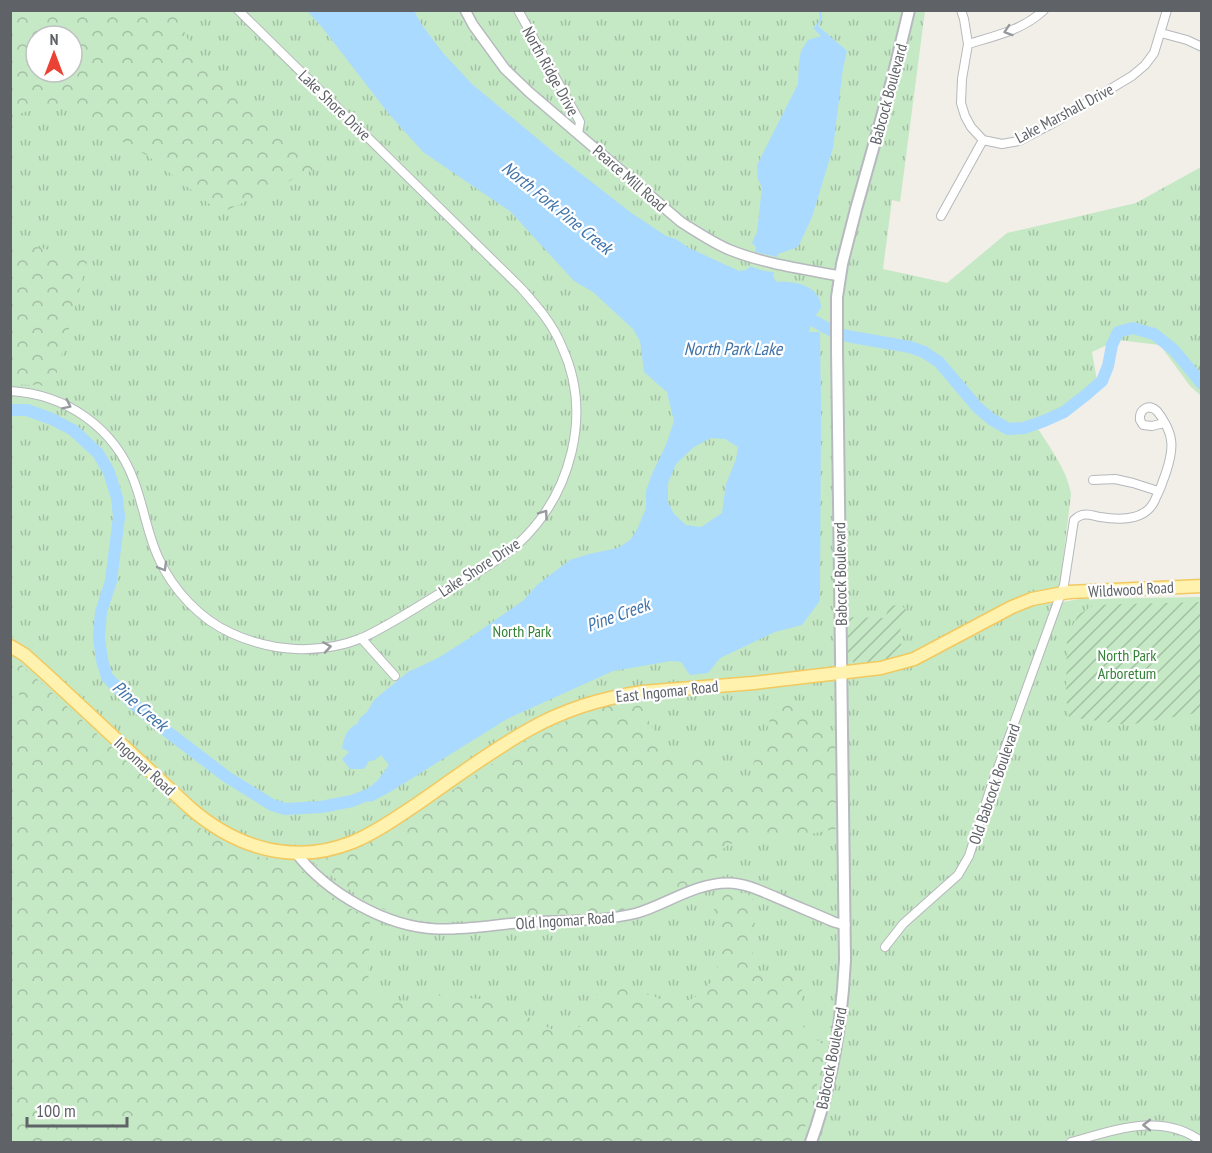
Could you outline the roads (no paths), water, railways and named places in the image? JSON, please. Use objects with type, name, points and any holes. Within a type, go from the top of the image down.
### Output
[{"type":"main road","name":"Babcock Boulevard","points":[[811,1143],[837,1043],[843,987],[845,925],[837,297],[856,208],[892,81],[909,10]]},
{"type":"main road","name":"Wildwood Road","points":[[1061,593],[1202,586]]},
{"type":"main road","name":"East Ingomar Road","points":[[296,853],[328,849],[365,836],[395,819],[530,729],[560,714],[593,702],[642,692],[881,668],[914,658],[1032,598],[1061,593]]},
{"type":"main road","name":"Ingomar Road","points":[[10,646],[25,655],[208,823],[255,847],[296,853]]},
{"type":"street","name":"Lake Shore Drive","points":[[10,391],[40,395],[63,403],[84,415],[100,428],[123,457],[134,479],[153,546],[164,569],[184,597],[207,618],[229,632],[241,638],[270,646],[302,649],[325,648],[361,638],[385,627],[516,546],[540,520],[552,502],[562,484],[572,453],[576,413],[571,371],[563,347],[547,318],[537,305],[410,178],[238,10]]},
{"type":"street","name":"Pearce Mill Road","points":[[465,10],[505,69],[673,215],[704,237],[728,250],[763,261],[840,276]]},
{"type":"street","name":"North Ridge Drive","points":[[518,10],[580,122],[578,133]]},
{"type":"street","points":[[941,216],[983,140],[971,127],[961,103],[962,79],[968,44],[961,10]]},
{"type":"street","points":[[968,44],[1016,29],[1035,19],[1044,10]]},
{"type":"street","name":"Lake Marshall Drive","points":[[983,140],[1002,144],[1019,141],[1132,76],[1154,53],[1167,10]]},
{"type":"street","points":[[1161,33],[1202,47]]},
{"type":"street","points":[[1093,480],[1116,479],[1158,491],[1171,454],[1170,436],[1164,423]]},
{"type":"street","name":"Old Babcock Boulevard","points":[[885,947],[903,924],[952,882],[963,869],[969,856],[990,790],[1064,585],[1074,520],[1087,514],[1112,518],[1143,514],[1151,506],[1158,491]]},
{"type":"street","points":[[361,638],[395,676]]},
{"type":"street","name":"Old Ingomar Road","points":[[296,853],[314,873],[359,905],[388,919],[423,928],[458,929],[527,922],[611,918],[645,910],[700,888],[725,883],[751,887],[845,925]]},
{"type":"street","points":[[1071,1143],[1136,1125],[1149,1124],[1178,1130],[1202,1142]]},
{"type":"water","name":"North Park Lake","points":[[307,11],[414,11],[443,53],[472,84],[630,212],[666,236],[739,271],[751,266],[774,272],[773,277],[777,282],[795,283],[811,289],[819,298],[821,307],[812,320],[809,332],[820,332],[820,596],[819,602],[802,625],[775,632],[720,658],[708,673],[690,675],[681,662],[671,661],[613,671],[507,719],[371,802],[360,799],[362,793],[377,781],[389,765],[381,755],[369,761],[364,769],[350,769],[342,759],[349,752],[342,748],[348,731],[357,724],[374,700],[408,672],[438,658],[468,639],[524,600],[537,585],[570,560],[618,548],[630,540],[646,508],[646,491],[674,421],[667,392],[644,372],[640,341],[633,329],[593,292],[574,281],[511,212],[423,152],[389,114]],"holes":[[[711,438],[725,439],[738,447],[726,484],[722,513],[701,527],[686,525],[674,514],[668,502],[668,483],[676,464],[694,447]]]},
{"type":"water","points":[[817,25],[847,51],[833,148],[812,217],[798,247],[778,254],[777,257],[755,252],[756,247],[752,243],[757,232],[762,188],[758,179],[757,165],[798,84],[801,51],[808,40],[821,36],[813,28]]},
{"type":"waterway","points":[[818,26],[821,20],[820,10]]},
{"type":"waterway","name":"Pine Creek","points":[[796,320],[812,320],[836,333],[910,347],[924,352],[939,362],[977,407],[1008,429],[1024,428],[1044,421],[1064,412],[1087,394],[1102,381],[1118,332],[1133,328],[1154,334],[1174,350],[1202,384]]},
{"type":"waterway","name":"Pine Creek","points":[[10,410],[27,410],[73,430],[98,453],[109,472],[117,498],[119,517],[111,581],[101,612],[99,638],[107,677],[130,701],[164,729],[227,777],[272,805],[285,809],[321,807],[352,801],[375,792]]},
{"type":"water label","name":"North Fork Pine Creek","points":[[557,208]]},
{"type":"park label","name":"North Park","points":[[522,631]]},
{"type":"park label","name":"North Park Arboretum","points":[[1127,664]]}]
